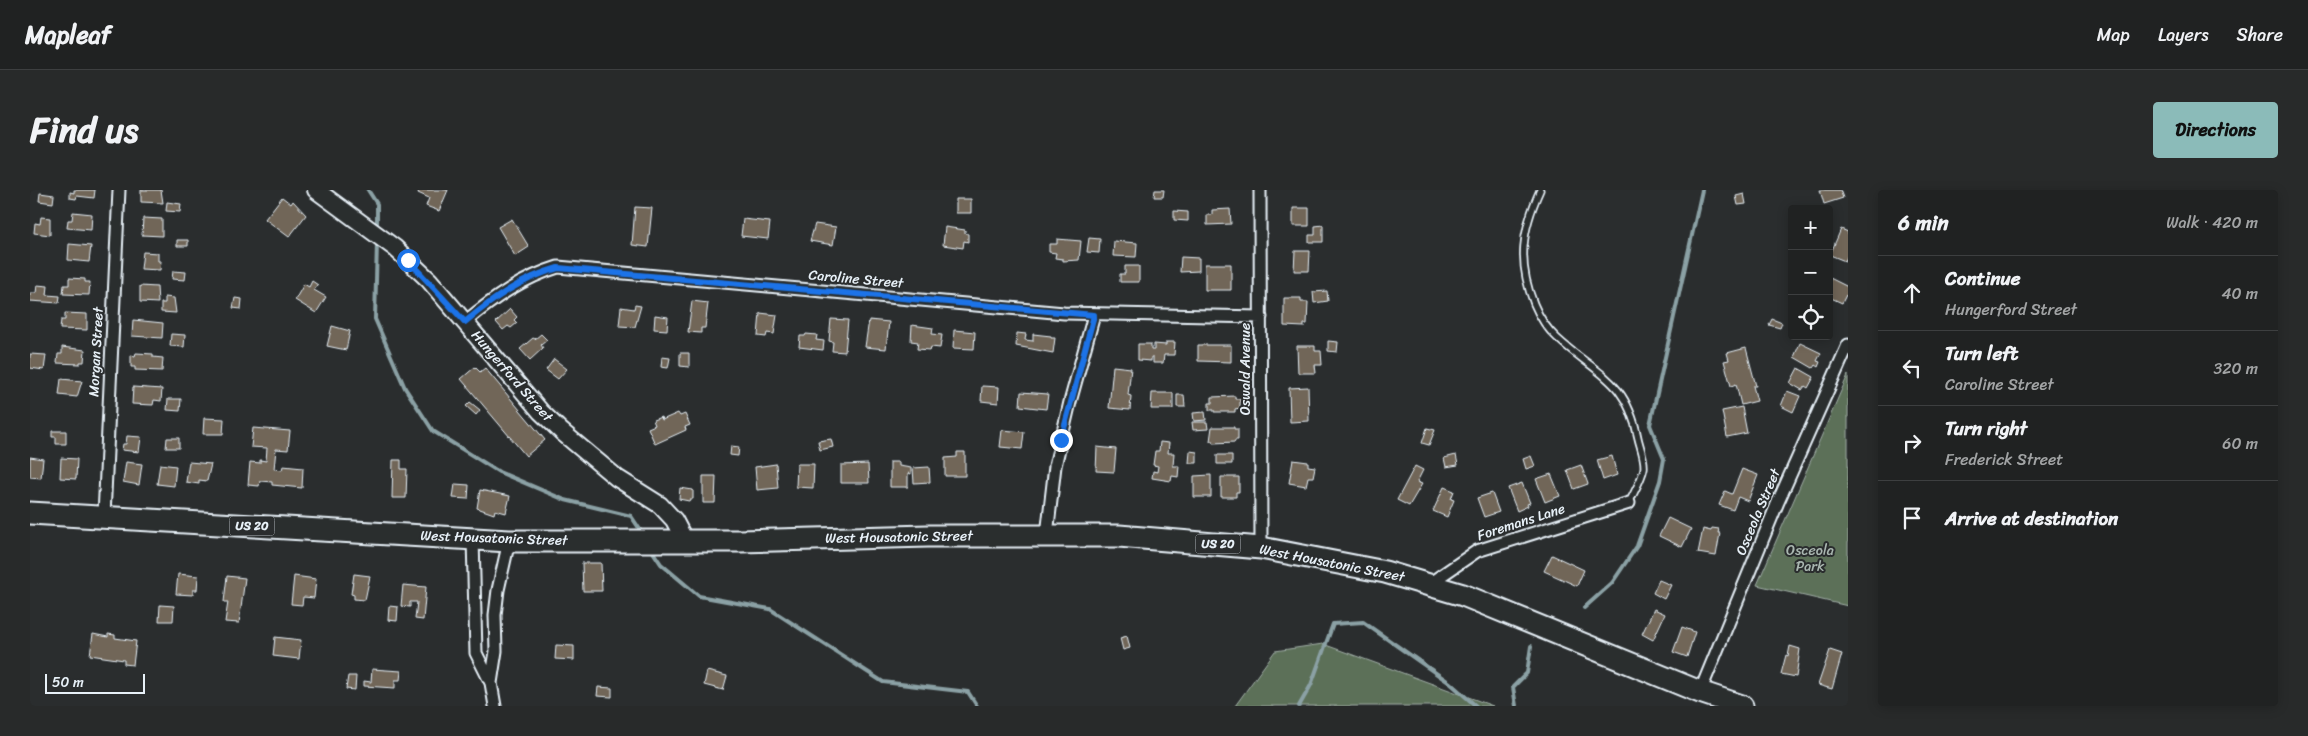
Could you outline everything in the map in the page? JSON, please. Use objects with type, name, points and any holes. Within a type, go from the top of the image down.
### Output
[{"type":"highway","name":"West Housatonic Street","points":[[30,513],[509,541],[676,541],[1046,535],[1170,539],[1261,548],[1342,562],[1430,584],[1542,625],[1700,692],[1742,706]]},
{"type":"street","name":"Morgan Street","points":[[104,516],[119,190]]},
{"type":"street","name":"Hungerford Street","points":[[316,190],[395,248],[429,280],[541,412],[562,432],[617,478],[660,505],[674,520],[676,541]]},
{"type":"street","name":"Oswald Avenue","points":[[1260,190],[1261,548]]},
{"type":"street","name":"Caroline Street","points":[[465,322],[511,287],[534,275],[558,268],[1094,315],[1261,317]]},
{"type":"street","points":[[1046,535],[1055,466],[1094,315]]},
{"type":"street","name":"Osceola Street","points":[[1700,692],[1775,510],[1848,346]]},
{"type":"street","name":"Foremans Lane","points":[[1430,584],[1477,551],[1629,503]]},
{"type":"street","points":[[474,539],[476,653],[491,683],[495,706]]},
{"type":"street","points":[[491,683],[496,651],[495,615],[498,590],[509,541]]},
{"type":"lane","points":[[1540,190],[1532,207],[1523,239],[1522,266],[1529,291],[1539,316],[1555,337],[1617,386],[1628,405],[1636,424],[1644,467],[1629,503]]},
{"type":"green space","name":"Osceola Park","points":[[1848,375],[1848,606],[1757,585]]},
{"type":"green space","points":[[1323,644],[1493,706],[1235,706],[1275,651]]},
{"type":"building","points":[[74,190],[95,190],[94,198],[77,196],[76,199],[70,198],[70,192],[74,193]]},
{"type":"building","points":[[141,190],[161,190],[163,203],[141,202]]},
{"type":"building","points":[[419,190],[448,190],[439,211],[426,206],[429,198],[418,193]]},
{"type":"building","points":[[1155,190],[1164,190],[1163,197],[1154,197]]},
{"type":"building","points":[[1820,190],[1840,190],[1843,198],[1824,204]]},
{"type":"building","points":[[40,193],[54,195],[53,203],[39,201]]},
{"type":"building","points":[[1744,194],[1746,204],[1738,205],[1736,196]]},
{"type":"building","points":[[282,197],[291,204],[293,201],[306,215],[289,237],[265,219]]},
{"type":"building","points":[[956,199],[971,199],[971,213],[956,213]]},
{"type":"building","points":[[167,202],[181,204],[180,212],[166,211]]},
{"type":"building","points":[[635,207],[652,208],[648,247],[632,245]]},
{"type":"building","points":[[1293,208],[1309,208],[1309,226],[1293,226]]},
{"type":"building","points":[[1230,209],[1231,224],[1207,225],[1207,215],[1212,215],[1212,210]]},
{"type":"building","points":[[1174,211],[1188,212],[1188,221],[1174,220]]},
{"type":"building","points":[[73,212],[92,214],[91,230],[67,228],[68,220],[72,220]]},
{"type":"building","points":[[41,217],[50,218],[50,235],[34,233],[35,223],[40,224]]},
{"type":"building","points":[[143,218],[162,219],[162,236],[142,235]]},
{"type":"building","points":[[512,219],[529,247],[515,256],[498,227]]},
{"type":"building","points":[[743,219],[770,222],[768,239],[741,236]]},
{"type":"building","points":[[815,224],[836,227],[833,245],[810,241]]},
{"type":"building","points":[[1323,225],[1323,242],[1309,242],[1309,235],[1315,235],[1315,226]]},
{"type":"building","points":[[945,227],[965,230],[965,233],[968,234],[968,242],[964,241],[963,248],[943,245]]},
{"type":"building","points":[[1841,229],[1848,232],[1848,255],[1845,261],[1833,256],[1833,248]]},
{"type":"building","points":[[1089,238],[1100,239],[1099,253],[1087,252]]},
{"type":"building","points":[[1057,239],[1081,241],[1079,260],[1063,261],[1063,259],[1055,258],[1056,253],[1049,252],[1049,244],[1057,244]]},
{"type":"building","points":[[177,240],[188,240],[188,246],[177,246]]},
{"type":"building","points":[[1114,241],[1137,243],[1136,257],[1113,256]]},
{"type":"building","points":[[69,244],[91,246],[89,262],[68,260]]},
{"type":"building","points":[[1295,251],[1310,251],[1309,271],[1294,271]]},
{"type":"building","points":[[143,252],[158,253],[158,261],[161,261],[160,270],[141,269]]},
{"type":"building","points":[[1181,257],[1199,258],[1199,271],[1180,272]]},
{"type":"building","points":[[1205,264],[1231,264],[1231,290],[1205,290]]},
{"type":"building","points":[[1125,266],[1139,266],[1139,282],[1120,282],[1120,274],[1125,274]]},
{"type":"building","points":[[173,271],[186,272],[185,280],[172,279]]},
{"type":"building","points":[[69,278],[85,279],[85,282],[90,282],[89,295],[63,294],[64,285],[69,285]]},
{"type":"building","points":[[1833,280],[1848,287],[1848,296],[1846,295],[1842,303],[1833,299]]},
{"type":"building","points":[[312,281],[318,285],[314,290],[326,297],[316,313],[295,300],[304,284],[309,287]]},
{"type":"building","points":[[37,285],[48,286],[47,295],[60,296],[59,303],[30,301],[30,293],[36,293]]},
{"type":"building","points":[[140,286],[157,287],[158,303],[140,302]]},
{"type":"building","points":[[1327,291],[1328,301],[1314,303],[1313,292]]},
{"type":"building","points":[[165,297],[174,298],[176,313],[161,312],[161,303],[165,303]]},
{"type":"building","points":[[235,298],[242,299],[241,309],[233,308]]},
{"type":"building","points":[[1284,298],[1301,298],[1301,302],[1308,302],[1307,324],[1304,324],[1304,327],[1284,326]]},
{"type":"building","points":[[692,301],[708,303],[705,328],[701,328],[701,333],[688,332]]},
{"type":"building","points":[[635,305],[641,306],[635,327],[619,326],[621,307],[634,309]]},
{"type":"building","points":[[510,309],[517,317],[514,320],[517,323],[511,328],[508,326],[503,330],[496,322]]},
{"type":"building","points":[[65,313],[87,314],[87,330],[60,329],[61,320],[65,320]]},
{"type":"building","points":[[760,313],[777,315],[774,334],[767,333],[766,337],[758,336]]},
{"type":"building","points":[[655,315],[668,317],[667,330],[654,329]]},
{"type":"building","points":[[831,319],[848,320],[845,352],[832,351],[833,342],[829,341]]},
{"type":"building","points":[[1772,319],[1782,323],[1780,328],[1769,325]]},
{"type":"building","points":[[133,320],[163,323],[162,338],[132,336]]},
{"type":"building","points":[[869,320],[889,322],[886,349],[865,347]]},
{"type":"building","points":[[912,325],[933,328],[932,334],[942,335],[940,348],[931,347],[930,350],[917,349],[918,342],[911,341]]},
{"type":"building","points":[[332,326],[350,331],[346,350],[327,346]]},
{"type":"building","points":[[954,330],[975,332],[974,349],[953,348]]},
{"type":"building","points":[[1017,333],[1026,334],[1025,340],[1033,341],[1033,334],[1055,338],[1053,353],[1016,346]]},
{"type":"building","points":[[171,334],[185,335],[184,347],[170,346]]},
{"type":"building","points":[[541,334],[547,340],[541,345],[543,348],[530,360],[520,349]]},
{"type":"building","points":[[806,334],[817,335],[816,340],[824,341],[823,350],[799,347],[800,336],[805,336]]},
{"type":"building","points":[[1328,341],[1338,342],[1337,352],[1328,351]]},
{"type":"building","points":[[1166,342],[1175,342],[1174,355],[1164,355],[1163,363],[1153,363],[1153,357],[1151,357],[1151,361],[1138,360],[1138,344],[1151,344],[1151,350],[1154,350],[1154,344],[1166,345]]},
{"type":"building","points":[[1800,343],[1821,353],[1817,361],[1820,362],[1818,367],[1815,365],[1813,368],[1794,357]]},
{"type":"building","points":[[1198,345],[1231,345],[1231,362],[1198,361]]},
{"type":"building","points":[[1297,346],[1315,346],[1315,351],[1321,351],[1322,365],[1315,365],[1316,373],[1298,373]]},
{"type":"building","points":[[62,347],[85,350],[84,362],[80,362],[80,364],[57,363],[58,354],[62,354]]},
{"type":"building","points":[[1746,348],[1756,386],[1753,386],[1757,401],[1741,405],[1736,384],[1731,386],[1724,361],[1729,360],[1727,353]]},
{"type":"building","points":[[136,353],[153,354],[153,357],[163,358],[162,371],[135,370],[135,367],[131,367],[131,355],[135,356]]},
{"type":"building","points":[[680,353],[689,353],[689,367],[680,366]]},
{"type":"building","points":[[30,354],[46,355],[44,370],[30,368]]},
{"type":"building","points":[[662,357],[670,358],[668,368],[661,367]]},
{"type":"building","points":[[554,359],[567,369],[558,379],[546,370]]},
{"type":"building","points":[[1113,366],[1131,368],[1128,395],[1131,396],[1130,410],[1109,408]]},
{"type":"building","points":[[475,367],[480,372],[485,368],[545,440],[526,456],[461,379]]},
{"type":"building","points":[[1798,368],[1814,377],[1808,388],[1805,386],[1802,390],[1790,383]]},
{"type":"building","points":[[61,379],[82,381],[77,397],[59,395]]},
{"type":"building","points":[[982,386],[999,387],[998,403],[981,401]]},
{"type":"building","points":[[133,387],[162,389],[161,401],[154,400],[153,405],[132,404]]},
{"type":"building","points":[[1308,387],[1309,421],[1290,422],[1289,388]]},
{"type":"building","points":[[1787,391],[1800,396],[1793,412],[1781,406]]},
{"type":"building","points":[[1021,392],[1048,394],[1046,409],[1020,406]]},
{"type":"building","points":[[1152,393],[1173,393],[1173,409],[1151,409]]},
{"type":"building","points":[[1177,395],[1184,395],[1185,407],[1177,407]]},
{"type":"building","points":[[1235,396],[1235,399],[1240,399],[1240,408],[1235,409],[1235,412],[1214,412],[1214,410],[1209,410],[1209,403],[1212,403],[1212,397]]},
{"type":"building","points":[[168,399],[181,399],[180,411],[167,410]]},
{"type":"building","points":[[470,402],[480,410],[476,415],[466,406]]},
{"type":"building","points":[[1742,407],[1747,433],[1727,437],[1722,411]]},
{"type":"building","points":[[1205,412],[1206,420],[1194,421],[1193,413]]},
{"type":"building","points":[[678,413],[680,416],[685,414],[690,425],[685,427],[686,430],[655,444],[648,428],[655,425],[653,420],[661,417],[662,420]]},
{"type":"building","points":[[204,418],[224,419],[223,434],[203,434]]},
{"type":"building","points":[[1192,422],[1207,422],[1208,429],[1193,430]]},
{"type":"building","points":[[1212,427],[1234,427],[1234,429],[1238,429],[1238,440],[1235,440],[1235,442],[1213,443],[1213,441],[1210,441]]},
{"type":"building","points":[[253,428],[290,431],[288,450],[276,449],[274,469],[282,470],[283,466],[303,468],[302,488],[272,485],[272,482],[260,481],[259,486],[248,485],[250,462],[260,463],[260,460],[266,461],[267,448],[251,447]]},
{"type":"building","points":[[1427,428],[1435,430],[1429,445],[1422,443]]},
{"type":"building","points":[[1002,430],[1024,432],[1022,449],[1000,447]]},
{"type":"building","points":[[52,431],[66,431],[66,444],[56,444],[56,437],[52,437]]},
{"type":"building","points":[[127,436],[141,437],[139,452],[122,450],[123,444],[126,444]]},
{"type":"building","points":[[167,438],[179,438],[179,448],[166,448]]},
{"type":"building","points":[[831,439],[833,447],[820,450],[818,441]]},
{"type":"building","points":[[1160,442],[1169,443],[1168,453],[1174,453],[1173,466],[1179,466],[1178,477],[1172,476],[1171,481],[1152,478],[1153,471],[1157,472],[1158,466],[1153,465],[1155,451],[1159,451]]},
{"type":"building","points":[[731,446],[739,447],[738,456],[730,455]]},
{"type":"building","points":[[1097,447],[1116,449],[1114,472],[1096,471]]},
{"type":"building","points":[[1190,451],[1197,452],[1197,463],[1189,463]]},
{"type":"building","points":[[957,452],[965,452],[965,476],[945,476],[945,458],[957,457]]},
{"type":"building","points":[[1217,455],[1232,455],[1232,464],[1217,464]]},
{"type":"building","points":[[1456,455],[1458,465],[1446,467],[1444,458]]},
{"type":"building","points":[[1531,456],[1535,466],[1526,469],[1523,459]]},
{"type":"building","points":[[1612,456],[1617,475],[1603,480],[1597,460]]},
{"type":"building","points":[[30,457],[43,459],[41,478],[30,477]]},
{"type":"building","points":[[61,458],[77,459],[76,479],[60,478]]},
{"type":"building","points":[[393,460],[401,460],[401,469],[407,469],[406,498],[392,498]]},
{"type":"building","points":[[1293,460],[1308,462],[1308,466],[1315,467],[1313,477],[1308,477],[1306,486],[1289,483]]},
{"type":"building","points":[[126,462],[142,464],[139,485],[123,482]]},
{"type":"building","points":[[189,462],[211,464],[207,481],[199,480],[199,484],[186,482]]},
{"type":"building","points":[[890,462],[899,462],[899,466],[911,468],[911,474],[908,473],[908,487],[890,487]]},
{"type":"building","points":[[160,464],[176,466],[174,486],[157,484]]},
{"type":"building","points":[[776,464],[778,488],[757,490],[755,467]]},
{"type":"building","points":[[797,464],[814,464],[813,488],[796,487]]},
{"type":"building","points":[[868,464],[869,483],[841,483],[841,465]]},
{"type":"building","points":[[1581,465],[1588,484],[1574,489],[1567,470]]},
{"type":"building","points":[[1415,466],[1423,470],[1417,482],[1422,484],[1409,506],[1397,500]]},
{"type":"building","points":[[929,467],[930,482],[914,483],[913,468]]},
{"type":"building","points":[[1742,469],[1758,475],[1748,501],[1738,497],[1733,510],[1719,505],[1725,491],[1732,494]]},
{"type":"building","points":[[1551,474],[1560,496],[1545,502],[1536,479]]},
{"type":"building","points":[[1211,475],[1211,497],[1194,497],[1194,476]]},
{"type":"building","points":[[703,476],[716,476],[715,503],[703,503]]},
{"type":"building","points":[[1221,477],[1239,477],[1239,492],[1236,492],[1236,497],[1221,497]]},
{"type":"building","points":[[1522,483],[1530,503],[1527,504],[1528,506],[1517,511],[1508,488]]},
{"type":"building","points":[[455,484],[469,485],[468,499],[453,498]]},
{"type":"building","points":[[1444,487],[1454,491],[1451,499],[1454,500],[1447,517],[1433,511]]},
{"type":"building","points":[[680,488],[693,490],[693,499],[689,501],[679,499]]},
{"type":"building","points":[[480,490],[510,496],[506,513],[495,510],[494,514],[477,508]]},
{"type":"building","points":[[1492,493],[1499,512],[1484,517],[1477,498]]},
{"type":"building","points":[[1668,518],[1691,529],[1682,547],[1659,536]]},
{"type":"building","points":[[1712,528],[1719,529],[1718,533],[1720,533],[1716,556],[1698,553],[1703,529],[1711,531]]},
{"type":"building","points":[[1552,555],[1584,570],[1577,586],[1544,571]]},
{"type":"building","points":[[582,563],[601,563],[602,591],[583,591]]},
{"type":"building","points":[[178,574],[198,576],[197,590],[193,590],[193,595],[176,594]]},
{"type":"building","points":[[354,574],[370,576],[365,600],[354,599],[354,595],[351,594]]},
{"type":"building","points":[[227,576],[245,578],[239,623],[225,622],[228,602],[224,602]]},
{"type":"building","points":[[294,576],[316,579],[314,598],[303,597],[302,605],[291,604]]},
{"type":"building","points":[[1659,580],[1671,585],[1664,599],[1653,593]]},
{"type":"building","points":[[403,585],[426,587],[423,620],[415,619],[417,602],[410,602],[410,607],[401,606]]},
{"type":"building","points":[[160,605],[174,606],[173,621],[159,621]]},
{"type":"building","points":[[389,606],[398,607],[397,621],[388,620]]},
{"type":"building","points":[[1654,609],[1665,614],[1653,640],[1642,634]]},
{"type":"building","points":[[1682,627],[1695,632],[1687,657],[1673,652]]},
{"type":"building","points":[[93,634],[108,637],[108,634],[115,635],[115,638],[136,641],[133,665],[124,664],[124,660],[90,655]]},
{"type":"building","points":[[1127,636],[1130,648],[1123,650],[1120,638]]},
{"type":"building","points":[[275,637],[301,640],[299,659],[273,656]]},
{"type":"building","points":[[556,645],[574,646],[574,660],[555,659]]},
{"type":"building","points":[[1790,646],[1800,649],[1796,677],[1781,674]]},
{"type":"building","points":[[1830,650],[1842,654],[1832,689],[1818,685]]},
{"type":"building","points":[[372,669],[401,671],[400,680],[395,680],[395,688],[364,686],[364,681],[371,682]]},
{"type":"building","points":[[707,671],[727,676],[723,690],[704,685]]},
{"type":"building","points":[[348,676],[356,676],[355,690],[346,689]]},
{"type":"building","points":[[598,687],[612,688],[612,697],[597,696]]},
{"type":"waterway","points":[[368,190],[377,204],[377,230]]},
{"type":"waterway","points":[[1584,608],[1612,583],[1637,546],[1660,481],[1664,459],[1650,425],[1702,190]]},
{"type":"waterway","points":[[377,242],[375,319],[405,388],[433,431],[499,472],[565,500],[631,516],[643,534]]},
{"type":"waterway","points":[[651,549],[661,564],[699,596],[770,609],[883,682],[968,692],[977,706]]},
{"type":"waterway","points":[[1299,706],[1311,685],[1333,624],[1363,622],[1450,683],[1476,706]]},
{"type":"waterway","points":[[1516,706],[1513,687],[1527,673],[1531,646]]},
{"type":"route","points":[[408,260],[429,280],[465,322],[511,287],[534,275],[558,268],[1094,315],[1061,440]]}]
